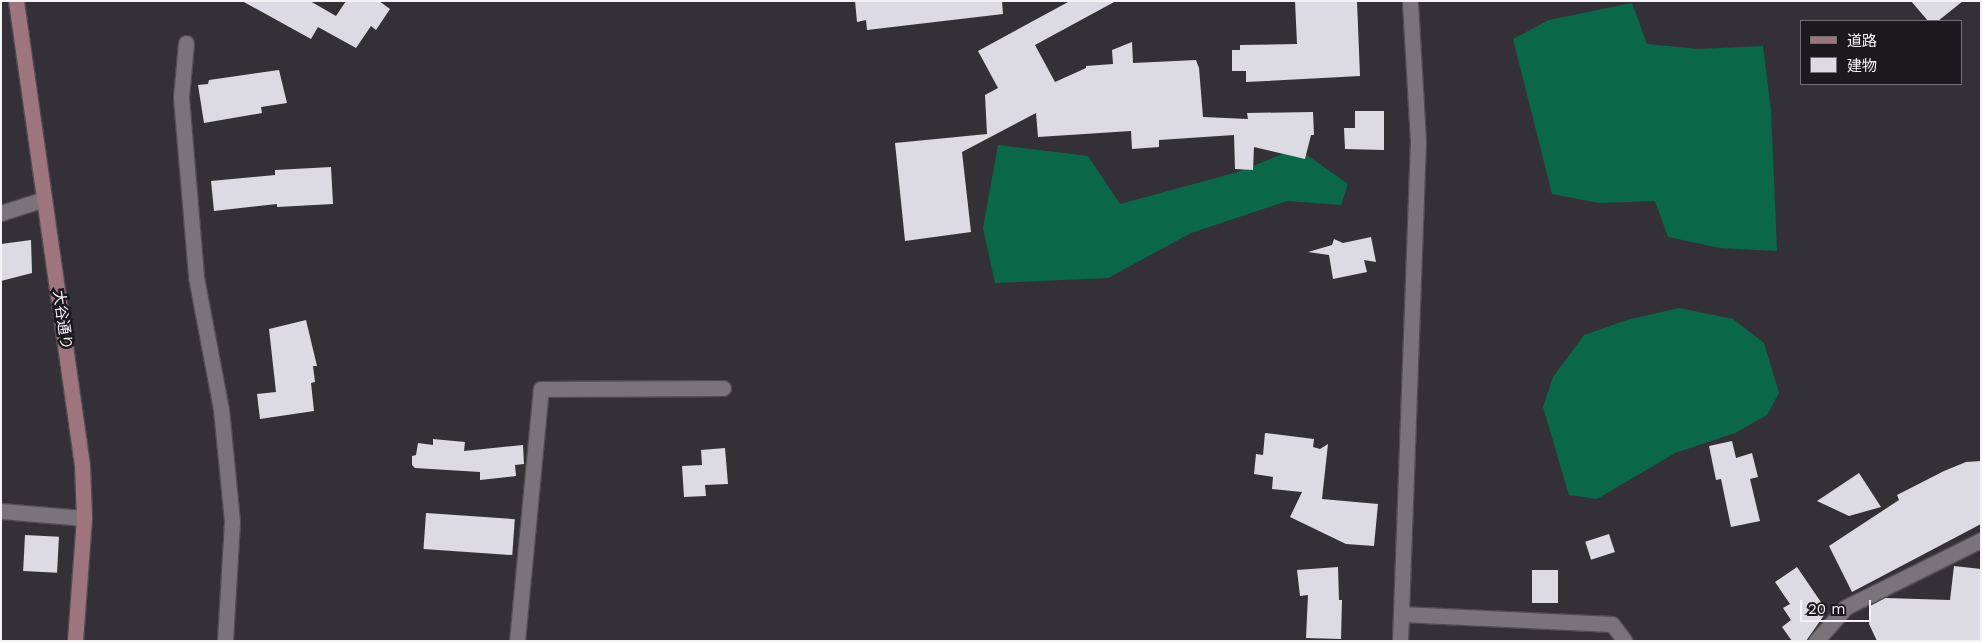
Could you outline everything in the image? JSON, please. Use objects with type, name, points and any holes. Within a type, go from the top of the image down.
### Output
[{"type":"street","name":"大谷通り","points":[[16,1],[82,465],[84,518],[76,641]]},
{"type":"street","points":[[1400,641],[1418,141],[1410,1]]},
{"type":"street","points":[[186,43],[181,97],[196,277],[221,410],[232,522],[225,641]]},
{"type":"street","points":[[1,213],[44,198]]},
{"type":"street","points":[[517,641],[541,389],[723,388]]},
{"type":"street","points":[[1,511],[84,518]]},
{"type":"street","points":[[1816,641],[1846,607],[1981,540]]},
{"type":"street","points":[[1401,614],[1612,624],[1625,641]]},
{"type":"green space","points":[[1632,3],[1647,44],[1698,49],[1763,46],[1771,110],[1777,251],[1720,248],[1668,237],[1655,201],[1599,203],[1552,194],[1513,39],[1549,20]]},
{"type":"green space","points":[[998,145],[1088,156],[1120,204],[1238,172],[1297,148],[1348,184],[1341,205],[1287,201],[1191,233],[1108,278],[995,283],[983,228]]},
{"type":"green space","points":[[1679,308],[1733,319],[1764,343],[1779,393],[1767,415],[1735,433],[1675,453],[1597,499],[1569,495],[1543,407],[1553,377],[1584,335],[1627,320]]},
{"type":"building","points":[[242,1],[310,1],[336,16],[346,1],[379,1],[390,9],[376,30],[371,26],[356,48],[318,27],[311,39]]},
{"type":"building","points":[[855,1],[1002,1],[1003,14],[867,30],[866,20],[857,22]]},
{"type":"building","points":[[1070,1],[1116,1],[1035,45],[1055,82],[1086,68],[1086,66],[1113,64],[1112,50],[1132,42],[1133,63],[1196,60],[1199,68],[1203,117],[1248,119],[1247,113],[1313,112],[1314,135],[1311,135],[1305,159],[1254,147],[1253,170],[1235,169],[1234,135],[1159,140],[1159,147],[1132,149],[1131,131],[1038,137],[1036,113],[962,152],[971,232],[905,241],[895,143],[987,134],[985,95],[998,88],[978,51]]},
{"type":"building","points":[[1295,1],[1357,1],[1360,76],[1246,82],[1246,71],[1232,71],[1232,50],[1240,50],[1240,45],[1297,44]]},
{"type":"building","points":[[1911,1],[1963,1],[1939,20],[1927,20]]},
{"type":"building","points":[[279,70],[287,103],[261,107],[262,113],[204,123],[198,85],[208,84],[209,80]]},
{"type":"building","points":[[1355,111],[1384,111],[1384,150],[1345,149],[1344,128],[1355,128]]},
{"type":"building","points":[[331,167],[333,204],[277,207],[277,204],[214,211],[211,181],[275,175],[275,170]]},
{"type":"building","points":[[1371,237],[1376,262],[1364,260],[1367,272],[1333,279],[1329,255],[1308,252],[1332,245],[1334,239],[1343,243]]},
{"type":"building","points":[[31,240],[32,273],[1,281],[1,244]]},
{"type":"building","points":[[306,320],[317,366],[313,366],[315,382],[311,383],[314,411],[260,419],[257,394],[276,392],[269,329]]},
{"type":"building","points":[[1265,433],[1314,439],[1313,447],[1320,449],[1328,444],[1322,499],[1378,504],[1374,546],[1346,544],[1290,517],[1302,492],[1272,489],[1273,477],[1254,474],[1256,454],[1263,455]]},
{"type":"building","points":[[433,439],[465,442],[464,451],[523,445],[524,464],[515,465],[516,476],[480,480],[480,472],[415,468],[412,465],[412,456],[416,455],[418,443],[433,445]]},
{"type":"building","points":[[1732,441],[1736,458],[1752,453],[1758,477],[1750,479],[1760,521],[1731,527],[1721,479],[1716,480],[1709,446]]},
{"type":"building","points":[[725,448],[728,484],[705,485],[706,496],[684,497],[682,466],[702,465],[701,450]]},
{"type":"building","points":[[1981,461],[1981,524],[1852,592],[1829,546],[1899,500],[1897,495],[1966,462]]},
{"type":"building","points":[[1859,473],[1881,507],[1849,516],[1817,501]]},
{"type":"building","points":[[426,513],[515,519],[512,555],[423,549]]},
{"type":"building","points":[[1609,534],[1615,552],[1591,560],[1585,542]]},
{"type":"building","points":[[25,535],[59,537],[57,573],[23,571]]},
{"type":"building","points":[[1954,566],[1981,569],[1981,641],[1877,641],[1869,624],[1870,606],[1885,598],[1950,600]]},
{"type":"building","points":[[1338,567],[1339,600],[1342,600],[1341,639],[1306,638],[1308,595],[1300,596],[1297,570]]},
{"type":"building","points":[[1797,567],[1827,611],[1806,641],[1792,641],[1782,627],[1791,620],[1783,608],[1790,604],[1775,582]]},
{"type":"building","points":[[1532,570],[1558,570],[1558,603],[1532,603]]}]
